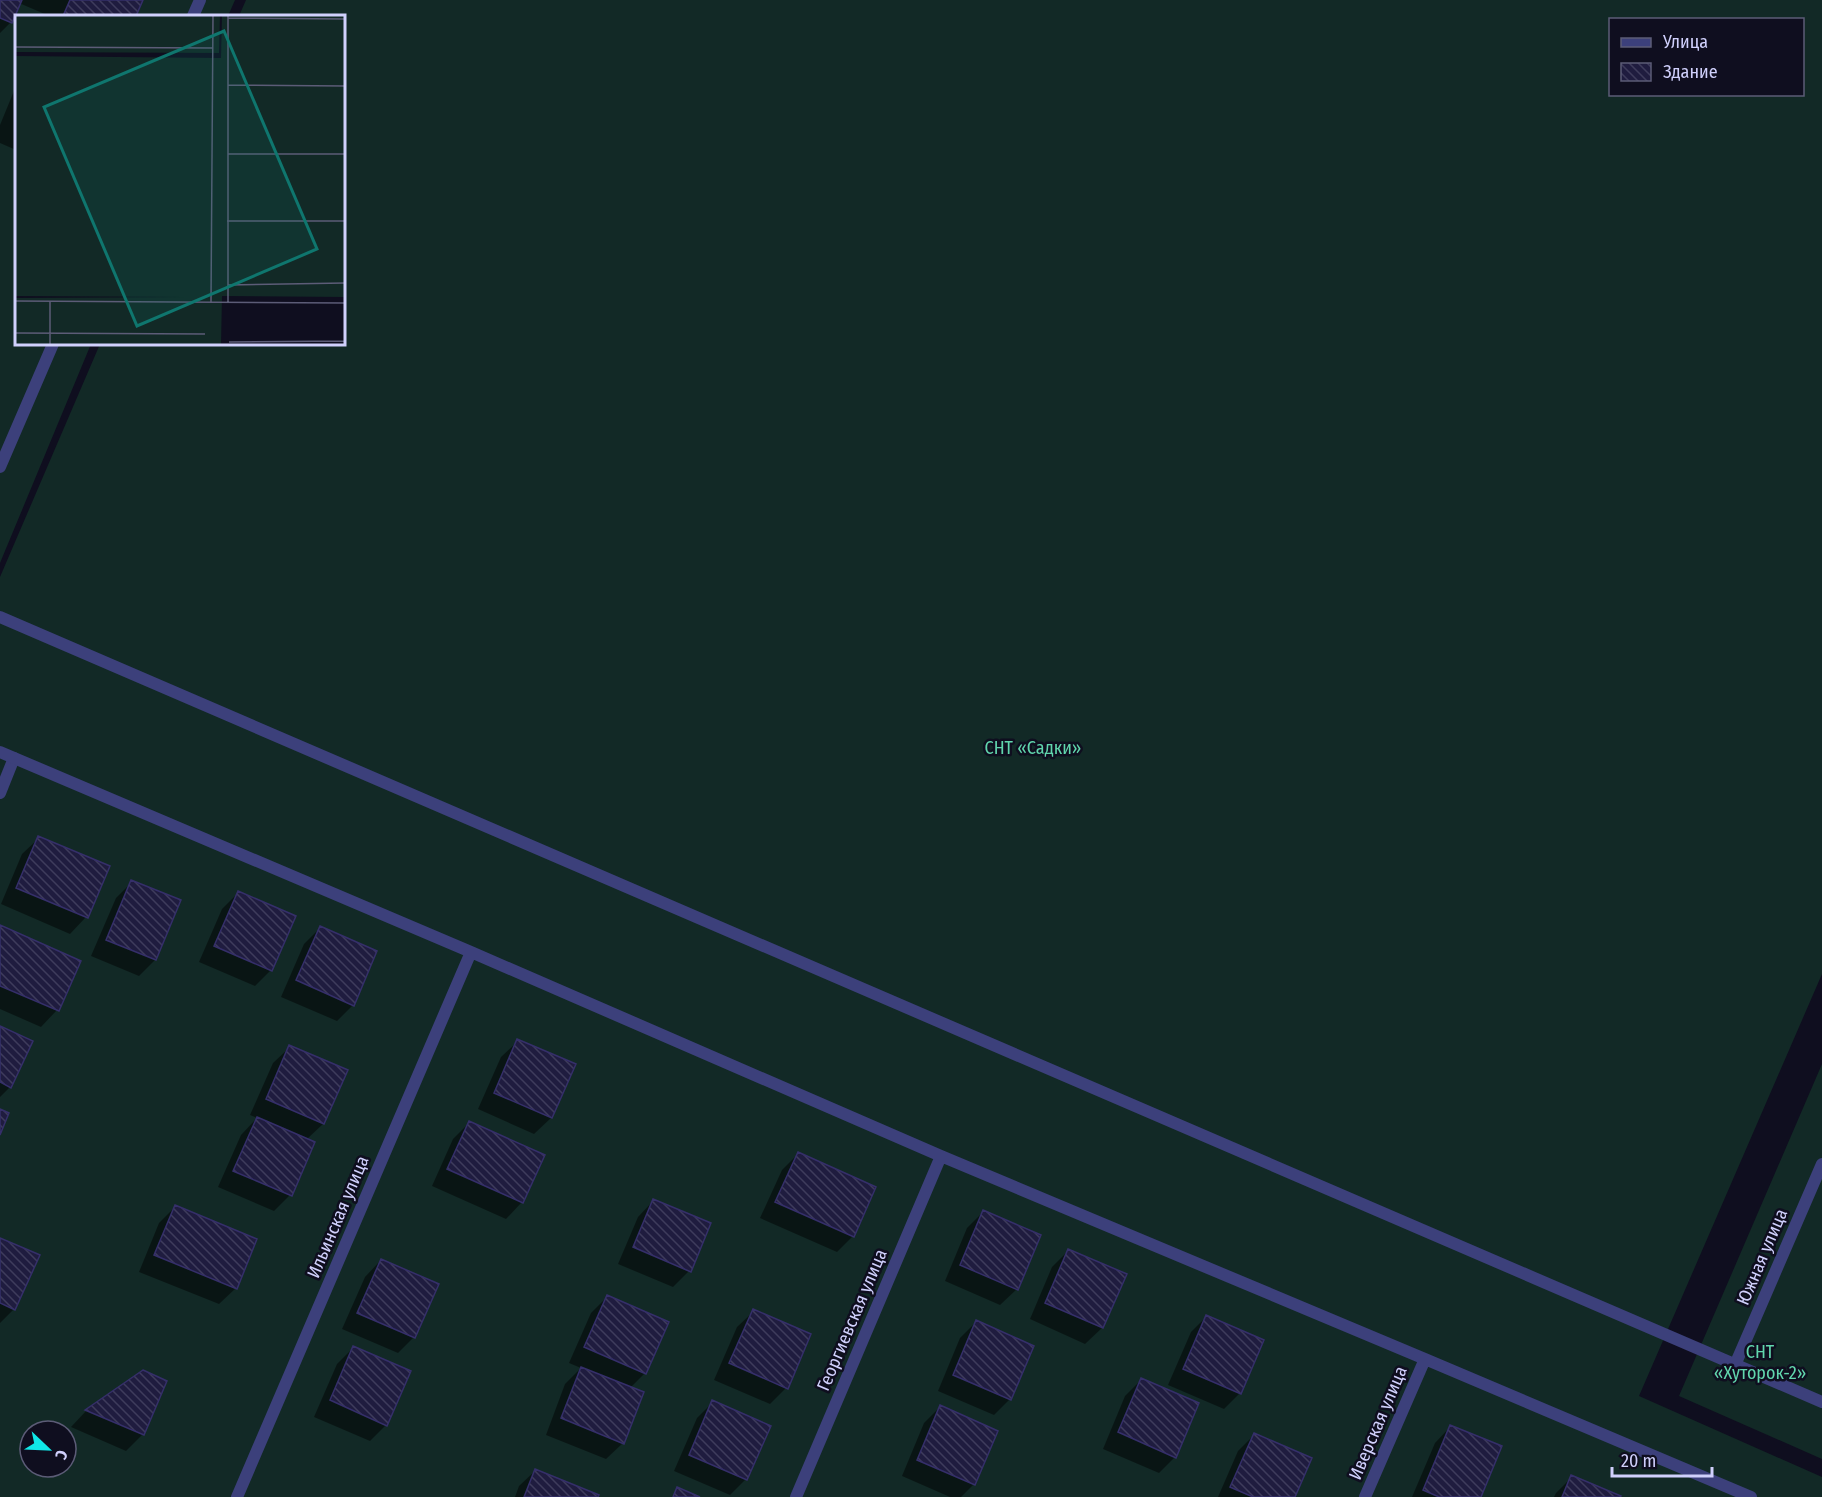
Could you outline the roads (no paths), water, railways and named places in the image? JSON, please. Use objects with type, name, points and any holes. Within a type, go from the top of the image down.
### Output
[{"type":"street","points":[[193,15],[200,0]]},
{"type":"street","points":[[0,467],[53,345]]},
{"type":"street","points":[[0,617],[1822,1402]]},
{"type":"street","points":[[0,752],[471,951],[941,1156],[1751,1497]]},
{"type":"street","points":[[0,793],[14,758]]},
{"type":"street","name":"Ильинская улица","points":[[237,1497],[471,951]]},
{"type":"street","name":"Георгиевская улица","points":[[796,1497],[941,1156]]},
{"type":"street","name":"Южная улица","points":[[1735,1365],[1822,1164]]},
{"type":"street","name":"Иверская улица","points":[[1365,1497],[1424,1361]]},
{"type":"park label","name":"СНТ «Садки»","points":[[1033,748]]},
{"type":"park label","name":"СНТ «Хуторок-2»","points":[[1760,1362]]}]
